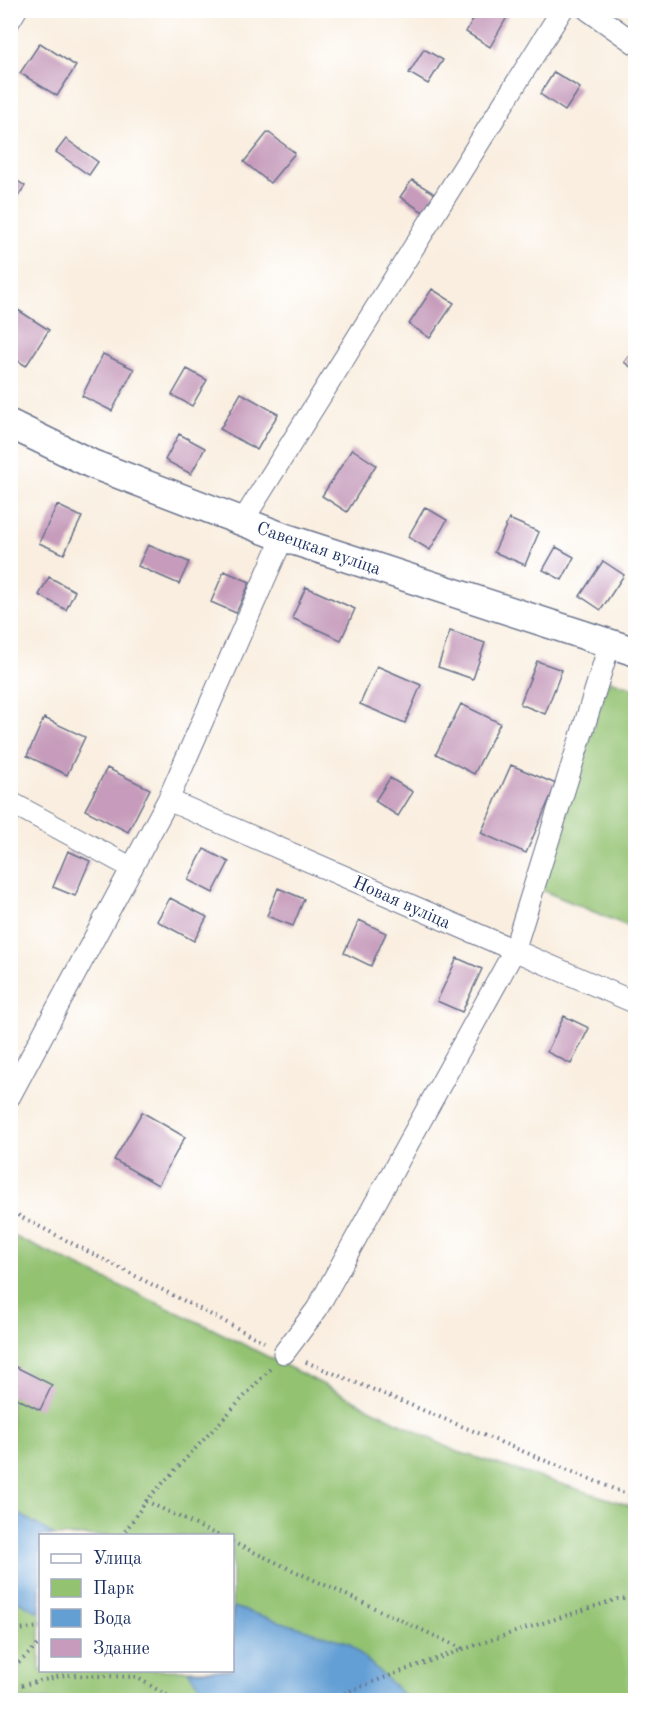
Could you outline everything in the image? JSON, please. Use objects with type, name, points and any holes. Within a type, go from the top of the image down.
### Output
[{"type":"main road","name":"Савецкая вуліца","points":[[10,424],[92,464],[283,537],[623,648]]},
{"type":"street","points":[[10,20],[16,10]]},
{"type":"street","points":[[242,522],[562,10]]},
{"type":"street","points":[[588,10],[636,44]]},
{"type":"street","points":[[10,1095],[168,800],[283,537]]},
{"type":"street","points":[[284,1353],[317,1309],[514,951],[623,648]]},
{"type":"street","name":"Новая вуліца","points":[[168,800],[636,1003]]},
{"type":"street","points":[[10,802],[132,868]]},
{"type":"path","points":[[10,1206],[19,1216],[284,1353],[636,1498]]},
{"type":"path","points":[[123,1534],[146,1501],[284,1353]]},
{"type":"path","points":[[146,1501],[215,1534]]},
{"type":"path","points":[[234,1543],[464,1649]]},
{"type":"path","points":[[328,1701],[384,1677],[464,1649],[618,1599],[636,1598]]},
{"type":"path","points":[[10,1631],[39,1627]]},
{"type":"path","points":[[10,1671],[39,1645]]},
{"type":"path","points":[[10,1688],[65,1676],[136,1677],[175,1701]]},
{"type":"green space","points":[[609,680],[635,688],[635,929],[539,889]]},
{"type":"green space","points":[[11,1235],[213,1329],[455,1451],[635,1507],[635,1700],[11,1700]]},
{"type":"water","points":[[11,1509],[52,1534],[39,1534],[39,1612],[11,1597]]},
{"type":"water","points":[[234,1607],[349,1643],[409,1700],[211,1700],[189,1672],[234,1672]]},
{"type":"building","points":[[478,10],[511,10],[490,47],[466,32]]},
{"type":"building","points":[[40,43],[76,66],[57,96],[20,73]]},
{"type":"building","points":[[424,49],[443,60],[428,84],[409,73]]},
{"type":"building","points":[[554,72],[580,88],[565,111],[540,94]]},
{"type":"building","points":[[268,132],[295,153],[270,183],[244,162]]},
{"type":"building","points":[[66,139],[98,162],[89,175],[56,152]]},
{"type":"building","points":[[10,176],[25,186],[10,208]]},
{"type":"building","points":[[412,180],[435,194],[423,212],[400,197]]},
{"type":"building","points":[[432,289],[454,303],[430,338],[409,324]]},
{"type":"building","points":[[18,310],[49,330],[26,366],[10,356],[10,322]]},
{"type":"building","points":[[636,347],[636,371],[624,362]]},
{"type":"building","points":[[103,354],[134,369],[112,411],[82,396]]},
{"type":"building","points":[[187,369],[207,380],[192,406],[172,395]]},
{"type":"building","points":[[241,393],[278,414],[257,450],[220,429]]},
{"type":"building","points":[[179,434],[205,448],[191,474],[165,460]]},
{"type":"building","points":[[352,449],[376,465],[347,512],[322,496]]},
{"type":"building","points":[[57,505],[82,517],[64,554],[39,543]]},
{"type":"building","points":[[425,507],[447,520],[430,550],[408,537]]},
{"type":"building","points":[[509,519],[539,532],[525,565],[494,552]]},
{"type":"building","points":[[148,545],[189,562],[179,584],[138,566]]},
{"type":"building","points":[[556,547],[574,557],[562,580],[543,570]]},
{"type":"building","points":[[603,561],[624,575],[601,610],[580,596]]},
{"type":"building","points":[[224,571],[250,582],[236,613],[211,602]]},
{"type":"building","points":[[49,577],[75,591],[66,610],[39,595]]},
{"type":"building","points":[[306,587],[355,609],[341,640],[292,618]]},
{"type":"building","points":[[450,631],[485,643],[473,679],[438,667]]},
{"type":"building","points":[[537,661],[562,670],[545,714],[520,704]]},
{"type":"building","points":[[377,666],[421,685],[405,723],[360,704]]},
{"type":"building","points":[[461,704],[500,723],[474,774],[436,754]]},
{"type":"building","points":[[44,718],[85,737],[67,775],[27,756]]},
{"type":"building","points":[[511,765],[556,784],[526,853],[481,833]]},
{"type":"building","points":[[107,768],[150,789],[128,832],[85,810]]},
{"type":"building","points":[[390,778],[413,792],[398,816],[375,801]]},
{"type":"building","points":[[204,849],[229,862],[213,893],[188,880]]},
{"type":"building","points":[[68,851],[90,861],[75,896],[53,887]]},
{"type":"building","points":[[278,888],[304,899],[293,926],[267,916]]},
{"type":"building","points":[[170,898],[207,917],[194,941],[157,921]]},
{"type":"building","points":[[359,920],[386,933],[371,966],[344,953]]},
{"type":"building","points":[[457,958],[482,969],[462,1012],[437,1001]]},
{"type":"building","points":[[564,1016],[589,1028],[571,1064],[547,1052]]},
{"type":"building","points":[[142,1112],[185,1137],[158,1185],[114,1160]]},
{"type":"building","points":[[10,1364],[52,1385],[40,1410],[10,1395]]}]
